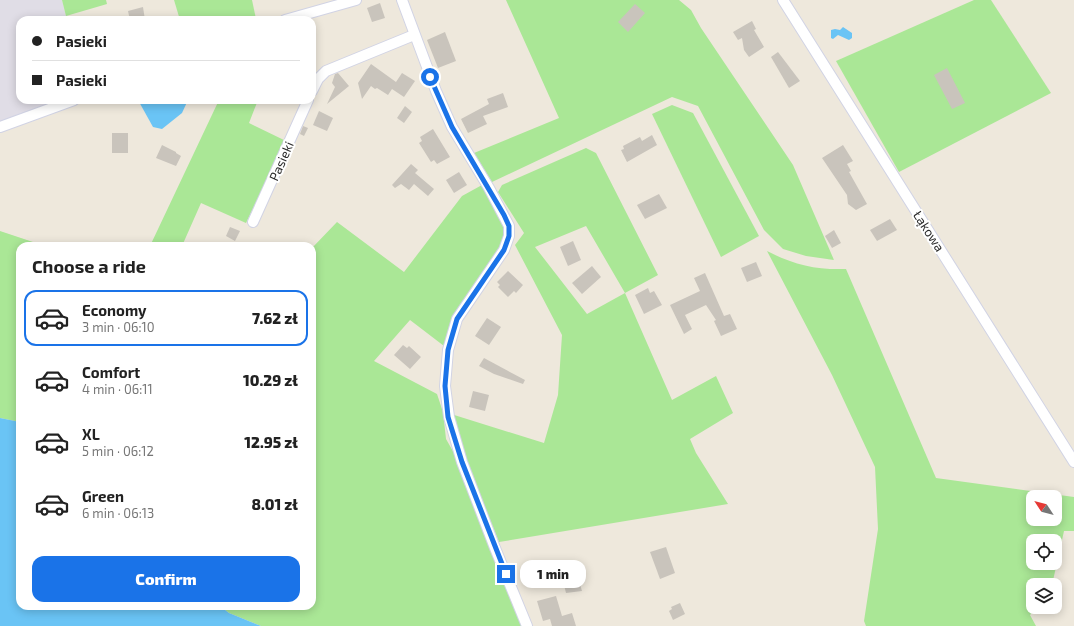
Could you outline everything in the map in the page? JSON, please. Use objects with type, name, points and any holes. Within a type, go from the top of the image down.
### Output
[{"type":"street","points":[[299,16],[356,0]]},
{"type":"street","points":[[402,0],[436,91],[452,127],[489,188],[509,226],[509,236],[504,250],[457,319],[448,350],[445,386],[448,417],[462,462],[495,548],[528,626]]},
{"type":"street","name":"Łąkowa","points":[[783,0],[1074,462]]},
{"type":"street","points":[[316,83],[326,71],[414,35]]},
{"type":"street","points":[[0,127],[63,104]]},
{"type":"street","name":"Pasieki","points":[[253,222],[306,104]]},
{"type":"shaded area","points":[[0,0],[62,0],[66,16],[16,16],[16,104],[71,104],[0,131]]},
{"type":"green space","points":[[62,0],[106,0],[107,4],[66,16]]},
{"type":"green space","points":[[174,0],[252,0],[255,16],[179,16]]},
{"type":"green space","points":[[506,0],[679,0],[691,10],[701,28],[793,165],[834,260],[806,256],[783,249],[764,230],[698,106],[672,97],[492,182],[474,153],[559,118]]},
{"type":"green space","points":[[974,0],[991,0],[1051,93],[899,172],[836,61]]},
{"type":"green space","points":[[217,104],[256,104],[249,123],[286,141],[246,223],[201,203],[184,242],[152,242]]},
{"type":"green space","points":[[672,105],[693,113],[759,236],[721,257],[652,114]]},
{"type":"green space","points":[[586,148],[596,153],[658,275],[625,293],[672,400],[716,376],[733,413],[690,439],[696,453],[728,504],[499,542],[466,461],[451,414],[544,443],[558,395],[562,335],[515,245],[524,233],[498,192],[502,185]],"holes":[[[586,226],[625,293],[587,314],[535,247]]]},
{"type":"green space","points":[[482,185],[505,229],[501,246],[444,346],[410,320],[374,361],[437,394],[443,412],[446,439],[454,453],[523,626],[261,626],[229,613],[225,610],[316,610],[316,244],[337,222],[404,272],[462,196]]},
{"type":"green space","points":[[0,231],[33,242],[16,242],[16,421],[0,418]]},
{"type":"green space","points":[[767,251],[805,266],[825,269],[846,269],[936,478],[1026,490],[1026,526],[1062,526],[1062,495],[1074,497],[1074,531],[1064,531],[1062,540],[1062,534],[1026,534],[1026,570],[1055,570],[1054,578],[1026,578],[1026,614],[1031,614],[1036,626],[866,626],[864,621],[878,529],[875,467],[832,375]]},
{"type":"water","points":[[843,27],[852,33],[852,38],[849,40],[838,35],[833,39],[831,38],[831,30],[840,30]]},
{"type":"water","points":[[140,104],[186,104],[182,113],[162,129],[153,127]]},
{"type":"water","points":[[0,418],[16,421],[16,610],[225,610],[261,626],[0,626]]},
{"type":"building","points":[[380,3],[385,18],[372,22],[367,8]]},
{"type":"building","points":[[635,4],[645,13],[628,32],[618,22]]},
{"type":"building","points":[[143,7],[144,16],[129,16],[128,11]]},
{"type":"building","points":[[752,21],[756,29],[754,30],[764,47],[749,57],[744,50],[742,38],[738,40],[733,32]]},
{"type":"building","points":[[445,32],[456,61],[438,68],[427,40]]},
{"type":"building","points":[[778,52],[800,81],[789,88],[771,57]]},
{"type":"building","points":[[371,64],[396,82],[402,73],[415,81],[404,97],[392,89],[388,95],[371,86],[362,99],[358,83]]},
{"type":"building","points":[[947,68],[965,103],[952,109],[934,75]]},
{"type":"building","points":[[338,73],[349,86],[327,104],[335,87],[332,83],[335,74]]},
{"type":"building","points":[[503,93],[508,107],[483,116],[487,124],[468,133],[461,119],[489,104],[487,99]]},
{"type":"building","points":[[405,106],[412,112],[404,123],[397,118]]},
{"type":"building","points":[[319,111],[333,118],[327,131],[313,125]]},
{"type":"building","points":[[303,126],[308,128],[304,136],[300,134]]},
{"type":"building","points":[[433,129],[450,157],[437,164],[434,160],[431,162],[419,143],[422,141],[420,137]]},
{"type":"building","points":[[112,133],[128,133],[128,153],[112,153]]},
{"type":"building","points":[[652,135],[657,145],[627,162],[621,150],[624,149],[623,146],[640,137],[642,141]]},
{"type":"building","points":[[162,145],[181,156],[176,166],[156,158]]},
{"type":"building","points":[[843,145],[853,161],[847,164],[851,171],[849,172],[867,204],[856,210],[848,204],[847,195],[822,158]]},
{"type":"building","points":[[411,164],[418,170],[415,173],[434,189],[428,196],[414,184],[409,190],[401,184],[395,188],[392,185]]},
{"type":"building","points":[[459,172],[467,185],[454,193],[446,180]]},
{"type":"building","points":[[659,194],[667,208],[645,219],[637,205]]},
{"type":"building","points":[[890,219],[897,230],[877,241],[870,230]]},
{"type":"building","points":[[230,227],[240,231],[235,241],[226,236]]},
{"type":"building","points":[[834,230],[841,243],[832,248],[825,236]]},
{"type":"building","points":[[573,241],[581,260],[568,266],[560,247]]},
{"type":"building","points":[[756,262],[762,276],[747,282],[741,268]]},
{"type":"building","points":[[592,266],[601,277],[582,294],[572,283]]},
{"type":"building","points":[[508,271],[523,285],[516,293],[514,291],[508,297],[498,287],[500,285],[497,282]]},
{"type":"building","points":[[705,273],[724,316],[730,314],[737,329],[721,336],[714,321],[716,320],[706,305],[685,315],[692,329],[684,334],[670,305],[700,291],[694,278]]},
{"type":"building","points":[[648,288],[650,293],[654,291],[662,305],[644,314],[635,295]]},
{"type":"building","points":[[487,318],[501,327],[489,345],[475,336]]},
{"type":"building","points":[[403,345],[407,348],[409,346],[421,357],[410,369],[394,355]]},
{"type":"building","points":[[484,358],[525,380],[523,384],[494,374],[479,366]]},
{"type":"building","points":[[473,391],[489,395],[485,411],[469,407]]},
{"type":"building","points":[[666,547],[675,573],[660,579],[650,552]]},
{"type":"building","points":[[579,581],[582,591],[566,593],[564,585]]},
{"type":"building","points":[[556,596],[562,616],[572,613],[576,626],[552,626],[550,619],[543,621],[537,601]]},
{"type":"building","points":[[680,603],[685,614],[673,620],[669,611],[672,609],[671,607]]},
{"type":"route","points":[[430,77],[452,127],[489,188],[509,226],[509,236],[504,250],[464,306],[457,319],[451,334],[448,350],[445,386],[448,417],[462,462],[506,574]]}]
